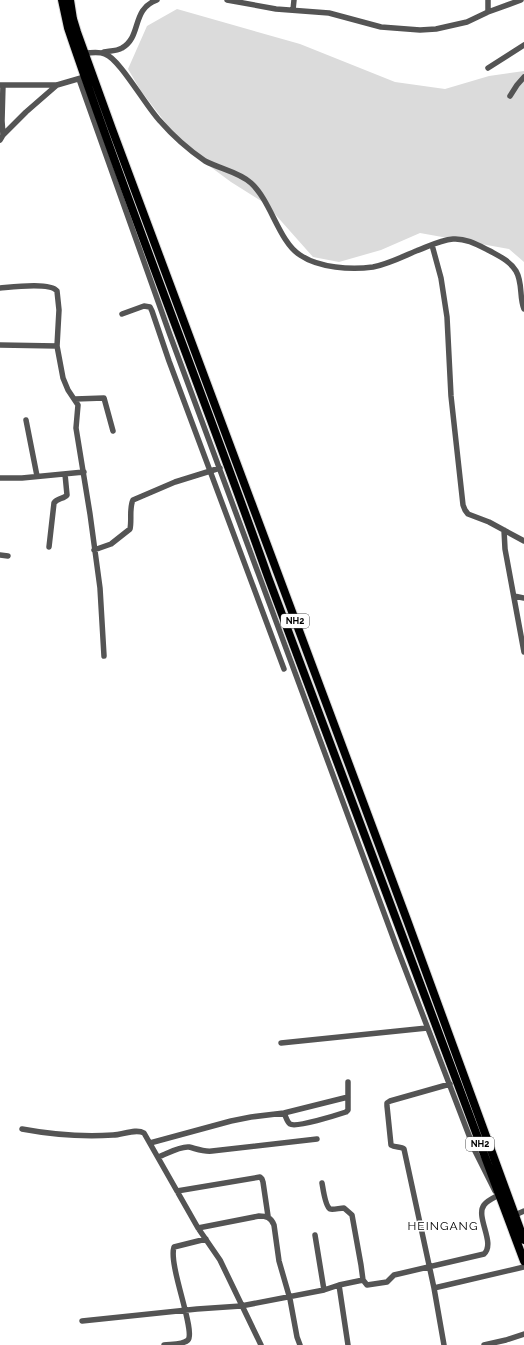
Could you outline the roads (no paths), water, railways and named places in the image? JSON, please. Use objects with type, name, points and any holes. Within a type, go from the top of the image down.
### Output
[{"type":"highway","name":"NH2","points":[[62,0],[68,28],[85,77],[407,920],[512,1216],[524,1261]]},
{"type":"highway","name":"NH2","points":[[70,0],[73,19],[84,53],[85,77]]},
{"type":"highway","name":"NH2","points":[[512,1216],[524,1240]]},
{"type":"street","points":[[84,53],[101,53],[120,50],[133,36],[142,11],[150,2],[157,0]]},
{"type":"street","points":[[227,0],[293,10],[329,12],[381,27],[420,30],[455,26],[521,0]]},
{"type":"street","points":[[293,10],[294,0]]},
{"type":"street","points":[[488,0],[488,12]]},
{"type":"street","points":[[488,68],[524,45]]},
{"type":"street","points":[[101,53],[114,59],[159,120],[173,135],[206,161],[251,182],[260,193],[291,248],[301,256],[331,266],[354,268],[373,266],[391,261],[446,240],[460,239],[478,245],[504,259],[513,267],[518,277],[524,309]]},
{"type":"street","points":[[1,137],[2,85],[57,85],[85,77],[163,314],[427,1028],[475,1151],[497,1196],[512,1216],[524,1211]]},
{"type":"street","points":[[510,96],[517,85],[524,78]]},
{"type":"street","points":[[1,137],[57,85]]},
{"type":"street","points":[[432,245],[441,278],[447,317],[451,396],[463,505],[468,514],[504,530],[524,541]]},
{"type":"street","points":[[0,288],[28,286],[52,287],[56,288],[58,291],[59,310],[57,346],[63,378],[68,390],[78,405],[76,428],[84,472],[100,588],[104,656]]},
{"type":"street","points":[[122,314],[144,306],[148,306],[152,311],[169,361],[211,470],[284,669]]},
{"type":"street","points":[[0,345],[57,346]]},
{"type":"street","points":[[75,399],[104,398],[113,431]]},
{"type":"street","points":[[26,420],[37,476]]},
{"type":"street","points":[[94,550],[111,544],[130,529],[132,504],[134,500],[175,482],[220,468]]},
{"type":"street","points":[[0,478],[7,479],[84,472]]},
{"type":"street","points":[[49,547],[54,503],[67,495],[65,474]]},
{"type":"street","points":[[504,530],[505,549],[524,652]]},
{"type":"street","points":[[0,555],[8,556]]},
{"type":"street","points":[[514,596],[524,598]]},
{"type":"street","points":[[281,1043],[427,1028]]},
{"type":"street","points":[[284,1113],[288,1123],[293,1126],[346,1112],[348,1110],[348,1082]]},
{"type":"street","points":[[444,1345],[430,1267],[404,1149],[393,1147],[391,1145],[387,1103],[450,1084]]},
{"type":"street","points":[[150,1143],[231,1121],[284,1113],[348,1096]]},
{"type":"street","points":[[22,1130],[54,1135],[75,1136],[116,1135],[138,1131],[144,1133],[198,1228],[220,1260],[261,1345]]},
{"type":"street","points":[[158,1157],[180,1148],[187,1147],[206,1152],[317,1139]]},
{"type":"street","points":[[177,1191],[260,1177],[262,1179],[268,1216],[274,1225],[278,1261],[289,1296],[300,1345]]},
{"type":"street","points":[[322,1183],[329,1208],[344,1208],[352,1214],[361,1265],[362,1280],[367,1285],[387,1282],[394,1275],[484,1254],[487,1252],[488,1247],[483,1222],[482,1207],[484,1204],[497,1196]]},
{"type":"street","points":[[198,1228],[252,1217],[268,1216]]},
{"type":"street","points":[[315,1235],[324,1290]]},
{"type":"street","points":[[164,1345],[187,1341],[190,1333],[172,1251],[177,1245],[206,1239]]},
{"type":"street","points":[[434,1288],[524,1267]]},
{"type":"street","points":[[82,1321],[185,1310],[242,1306],[324,1290],[362,1280]]},
{"type":"street","points":[[339,1285],[348,1345]]},
{"type":"street","points":[[484,1345],[497,1343],[524,1334]]},
{"type":"district","name":"HEINGANG","points":[[443,1226]]}]
